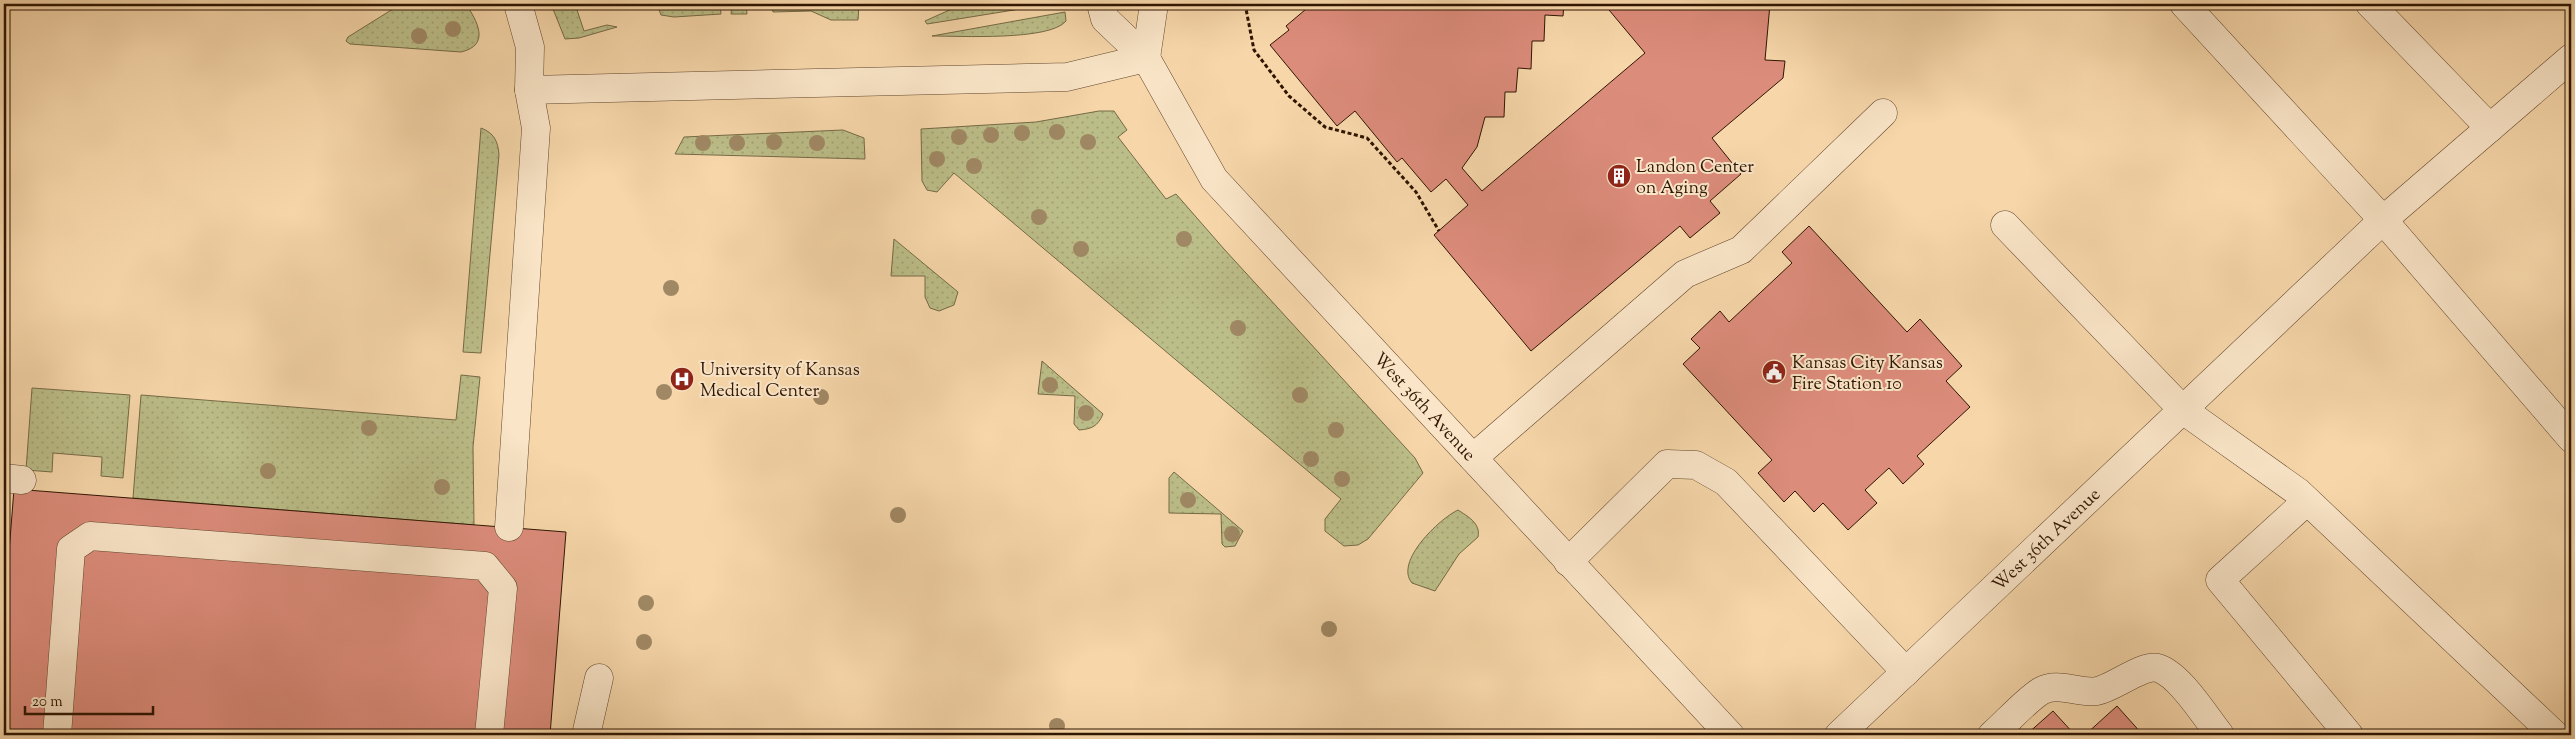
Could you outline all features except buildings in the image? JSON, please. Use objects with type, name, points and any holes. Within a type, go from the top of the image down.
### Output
[{"type":"street","points":[[509,527],[536,128],[529,90],[530,46],[518,4]]},
{"type":"street","name":"West 36th Avenue","points":[[1101,4],[1105,19],[1146,58],[1214,179],[1730,735]]},
{"type":"street","points":[[529,90],[1067,77],[1146,58],[1154,4]]},
{"type":"street","points":[[2184,4],[2383,220],[2571,438]]},
{"type":"street","points":[[2370,4],[2490,128]]},
{"type":"street","name":"West 36th Avenue","points":[[1839,735],[2383,220],[2571,58]]},
{"type":"street","points":[[1472,458],[1685,274],[1741,250],[1883,113]]},
{"type":"street","points":[[2006,225],[2183,410],[2307,501],[2553,734]]},
{"type":"street","points":[[1568,562],[1666,464],[1696,465],[1726,482],[1906,672]]},
{"type":"street","points":[[2307,501],[2220,580],[2349,735]]},
{"type":"street","points":[[57,735],[71,549],[90,536],[486,566],[503,588],[489,735]]},
{"type":"street","points":[[1992,735],[2042,690],[2062,686],[2078,691],[2098,691],[2140,672],[2156,668],[2173,676],[2220,735]]},
{"type":"street","points":[[586,735],[599,678]]},
{"type":"path","points":[[1245,4],[1254,50],[1289,96],[1325,127],[1367,138],[1416,192],[1439,231]]},
{"type":"green space","points":[[401,4],[466,4],[477,25],[479,38],[470,49],[461,52],[350,44],[346,41],[348,37]]},
{"type":"green space","points":[[551,4],[575,4],[584,31],[607,25],[617,27],[579,38],[565,39]]},
{"type":"green space","points":[[657,4],[746,4],[747,14],[731,14],[732,5],[720,5],[721,14],[674,17],[661,15]]},
{"type":"green space","points":[[772,4],[859,4],[858,20],[831,20],[811,11],[773,12]]},
{"type":"green space","points":[[953,4],[1051,4],[927,24],[925,21],[954,8]]},
{"type":"green space","points":[[1065,12],[1066,21],[1057,27],[1042,32],[982,37],[932,36]]},
{"type":"green space","points":[[1099,111],[1114,111],[1127,130],[1118,137],[1166,199],[1176,194],[1415,458],[1423,473],[1368,539],[1358,545],[1344,546],[1325,531],[1325,519],[1341,499],[954,173],[937,192],[927,190],[922,181],[921,129],[1036,122]]},
{"type":"green space","points":[[481,128],[489,132],[494,138],[498,146],[499,155],[481,353],[463,352]]},
{"type":"green space","points":[[843,130],[864,138],[865,159],[675,154],[684,137]]},
{"type":"green space","points":[[894,239],[958,292],[954,305],[939,311],[930,308],[925,297],[925,276],[891,276]]},
{"type":"green space","points":[[1042,361],[1103,414],[1097,424],[1088,429],[1079,430],[1074,424],[1075,396],[1038,394]]},
{"type":"green space","points":[[461,375],[480,377],[473,447],[474,525],[133,498],[141,395],[456,420]]},
{"type":"green space","points":[[32,388],[130,395],[123,478],[101,476],[102,457],[53,453],[52,472],[26,470]]},
{"type":"green space","points":[[1174,472],[1243,531],[1235,546],[1225,547],[1222,544],[1221,514],[1169,513],[1169,478]]},
{"type":"green space","points":[[1458,510],[1469,517],[1475,524],[1478,537],[1459,554],[1435,591],[1412,583],[1408,574],[1409,564],[1414,553],[1421,542],[1440,522]]},
{"type":"place","name":"Landon Center on Aging","points":[[1619,176]]},
{"type":"place","name":"Kansas City Kansas Fire Station 10","points":[[1774,372]]},
{"type":"place","name":"University of Kansas Medical Center","points":[[682,379]]}]
